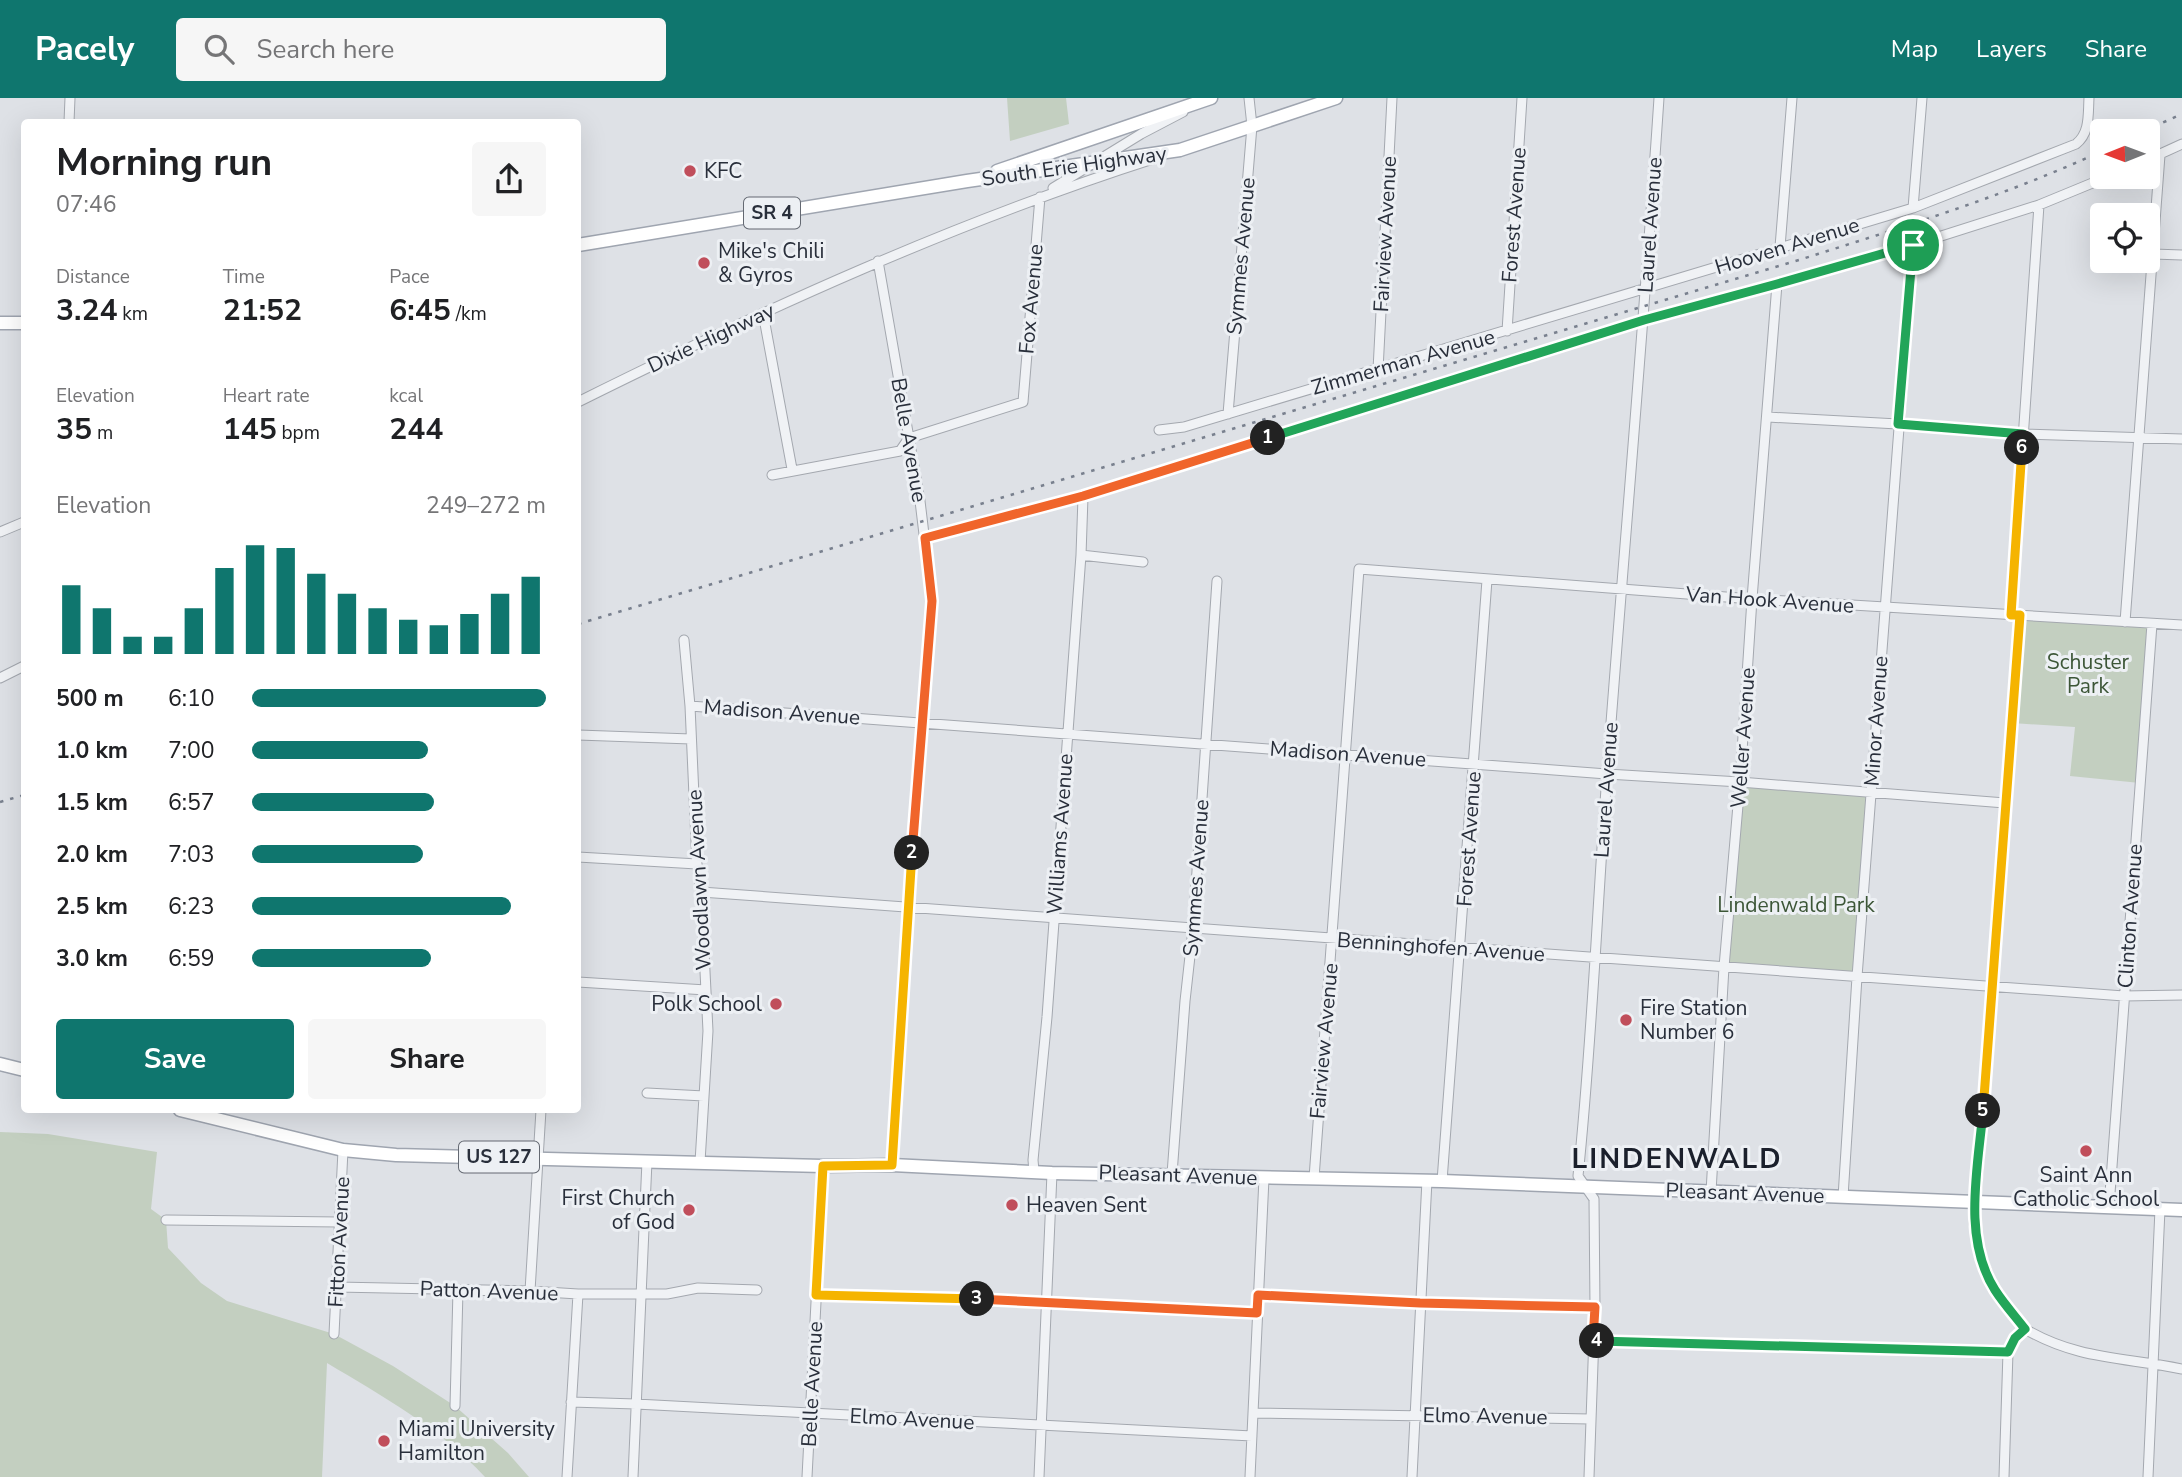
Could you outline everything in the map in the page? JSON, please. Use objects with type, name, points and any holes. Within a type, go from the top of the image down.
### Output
[{"type":"main road","name":"South Erie Highway","points":[[967,181],[1211,98]]},
{"type":"main road","name":"Dixie Highway","points":[[1180,150],[1336,98]]},
{"type":"main road","name":"South Erie Highway","points":[[581,245],[967,181],[1180,150]]},
{"type":"main road","points":[[0,323],[21,323]]},
{"type":"main road","points":[[0,1064],[21,1069]]},
{"type":"main road","name":"Pleasant Avenue","points":[[192,1113],[343,1150],[396,1155],[1427,1180],[2182,1210]]},
{"type":"street","points":[[69,119],[70,98]]},
{"type":"street","name":"Dixie Highway","points":[[1040,197],[1141,134],[1211,98]]},
{"type":"street","name":"Symmes Avenue","points":[[1228,414],[1252,126],[1249,98]]},
{"type":"street","name":"Fairview Avenue","points":[[1378,370],[1392,98]]},
{"type":"street","name":"Forest Avenue","points":[[1507,331],[1522,98]]},
{"type":"street","name":"Laurel Avenue","points":[[1588,1477],[1595,1307],[1594,1199],[1578,1176],[1586,1099],[1607,774],[1659,98]]},
{"type":"street","points":[[1780,247],[1792,98]]},
{"type":"street","points":[[1913,208],[1922,98]]},
{"type":"street","name":"Hooven Avenue","points":[[1646,288],[1913,208],[2076,144],[2084,138],[2087,128],[2089,98]]},
{"type":"street","points":[[2160,155],[2182,145]]},
{"type":"street","name":"Dixie Highway","points":[[581,401],[878,261],[1040,197],[1180,150]]},
{"type":"street","name":"Zimmerman Avenue","points":[[925,538],[1083,496],[1644,320],[1913,245],[2039,205],[2090,184]]},
{"type":"street","name":"Fox Avenue","points":[[909,438],[1023,402],[1040,197]]},
{"type":"street","points":[[2039,205],[2023,434],[2006,803],[1974,1223],[1978,1250],[1994,1289],[2025,1329],[2043,1339],[2081,1353],[2182,1368]]},
{"type":"street","name":"Minor Avenue","points":[[1843,1197],[1884,607],[1913,245]]},
{"type":"street","points":[[2160,254],[2182,255]]},
{"type":"street","name":"Belle Avenue","points":[[878,261],[925,538],[932,601],[908,908],[892,1165]]},
{"type":"street","points":[[2125,622],[2152,273]]},
{"type":"street","name":"Weller Avenue","points":[[1711,1192],[1724,967],[1777,284]]},
{"type":"street","name":"Zimmerman Avenue","points":[[1159,430],[1184,427],[1646,288]]},
{"type":"street","points":[[763,313],[792,470]]},
{"type":"street","points":[[1768,417],[2023,434],[2182,439]]},
{"type":"street","points":[[772,475],[900,451],[909,438]]},
{"type":"street","name":"Williams Avenue","points":[[1034,1171],[1081,555],[1083,496]]},
{"type":"street","points":[[0,532],[21,523]]},
{"type":"street","points":[[1081,555],[1143,562]]},
{"type":"street","name":"Fairview Avenue","points":[[1314,1178],[1359,569]]},
{"type":"street","name":"Van Hook Avenue","points":[[1359,569],[1752,599],[2182,625]]},
{"type":"street","name":"Forest Avenue","points":[[1442,1181],[1487,580]]},
{"type":"street","name":"Symmes Avenue","points":[[1172,1174],[1185,1001],[1194,929],[1217,581]]},
{"type":"street","name":"Clinton Avenue","points":[[2109,1207],[2152,624]]},
{"type":"street","name":"Woodlawn Avenue","points":[[684,640],[708,1031],[700,1163]]},
{"type":"street","points":[[0,678],[21,668]]},
{"type":"street","name":"Madison Avenue","points":[[690,706],[2006,803]]},
{"type":"street","name":"Madison Avenue","points":[[581,735],[691,739]]},
{"type":"street","points":[[581,857],[698,864]]},
{"type":"street","name":"Benninghofen Avenue","points":[[701,892],[2124,996],[2182,995]]},
{"type":"street","points":[[581,982],[705,990]]},
{"type":"street","points":[[647,1093],[704,1096]]},
{"type":"street","points":[[530,1291],[541,1113]]},
{"type":"street","name":"Fitton Avenue","points":[[334,1334],[343,1150]]},
{"type":"street","points":[[633,1477],[647,1161]]},
{"type":"street","name":"Belle Avenue","points":[[807,1477],[823,1166]]},
{"type":"street","points":[[1039,1477],[1052,1172]]},
{"type":"street","points":[[1250,1477],[1264,1178]]},
{"type":"street","points":[[1412,1477],[1427,1180]]},
{"type":"street","points":[[2148,1477],[2160,1209]]},
{"type":"street","points":[[166,1220],[340,1222]]},
{"type":"street","name":"Patton Avenue","points":[[337,1287],[578,1294],[667,1294],[698,1288],[757,1290]]},
{"type":"street","points":[[455,1406],[457,1290]]},
{"type":"street","points":[[567,1477],[578,1294]]},
{"type":"street","points":[[816,1295],[1048,1301],[1257,1313]]},
{"type":"street","points":[[1258,1295],[1420,1303],[1595,1307]]},
{"type":"street","points":[[2004,1477],[2008,1352],[2015,1338],[2025,1329]]},
{"type":"street","points":[[1593,1340],[2008,1352]]},
{"type":"street","name":"Elmo Avenue","points":[[571,1402],[1252,1436]]},
{"type":"street","name":"Elmo Avenue","points":[[1254,1413],[1591,1419]]},
{"type":"green space","points":[[1007,98],[1066,98],[1069,124],[1010,141]]},
{"type":"green space","name":"Schuster Park","points":[[2020,615],[2152,624],[2140,783],[2070,776],[2075,727],[2012,723]]},
{"type":"green space","name":"Lindenwald Park","points":[[1740,782],[1871,792],[1857,977],[1724,967]]},
{"type":"green space","points":[[0,1132],[48,1134],[157,1152],[151,1209],[166,1220],[168,1248],[201,1283],[227,1301],[334,1334],[393,1366],[455,1406],[508,1453],[529,1477],[485,1477],[468,1459],[430,1428],[327,1363],[322,1477],[0,1477]]},
{"type":"railway","points":[[2160,124],[2182,114]]},
{"type":"railway","points":[[581,623],[1802,259],[1991,197],[2090,156]]},
{"type":"railway","points":[[0,802],[21,796]]},
{"type":"place","name":"KFC","points":[[690,171]]},
{"type":"place","name":"Mike's Chili & Gyros","points":[[704,263]]},
{"type":"place","name":"Polk School","points":[[776,1004]]},
{"type":"place","name":"Fire Station Number 6","points":[[1626,1020]]},
{"type":"place","name":"Saint Ann Catholic School","points":[[2086,1151]]},
{"type":"place","name":"Heaven Sent","points":[[1012,1205]]},
{"type":"place","name":"First Church of God","points":[[689,1210]]},
{"type":"place","name":"Miami University Hamilton","points":[[384,1441]]},
{"type":"district","name":"LINDENWALD","points":[[1677,1159]]},
{"type":"route","points":[[1913,245],[1898,424],[2023,434],[2011,615],[2020,615],[1974,1223],[1978,1250],[1994,1289],[2025,1329],[2015,1338],[2008,1352],[1593,1340],[1595,1307],[1420,1303],[1258,1295],[1257,1313],[1048,1301],[816,1295],[823,1166],[892,1165],[908,908],[932,601],[925,538],[1083,496],[1580,339],[1913,245]]}]
